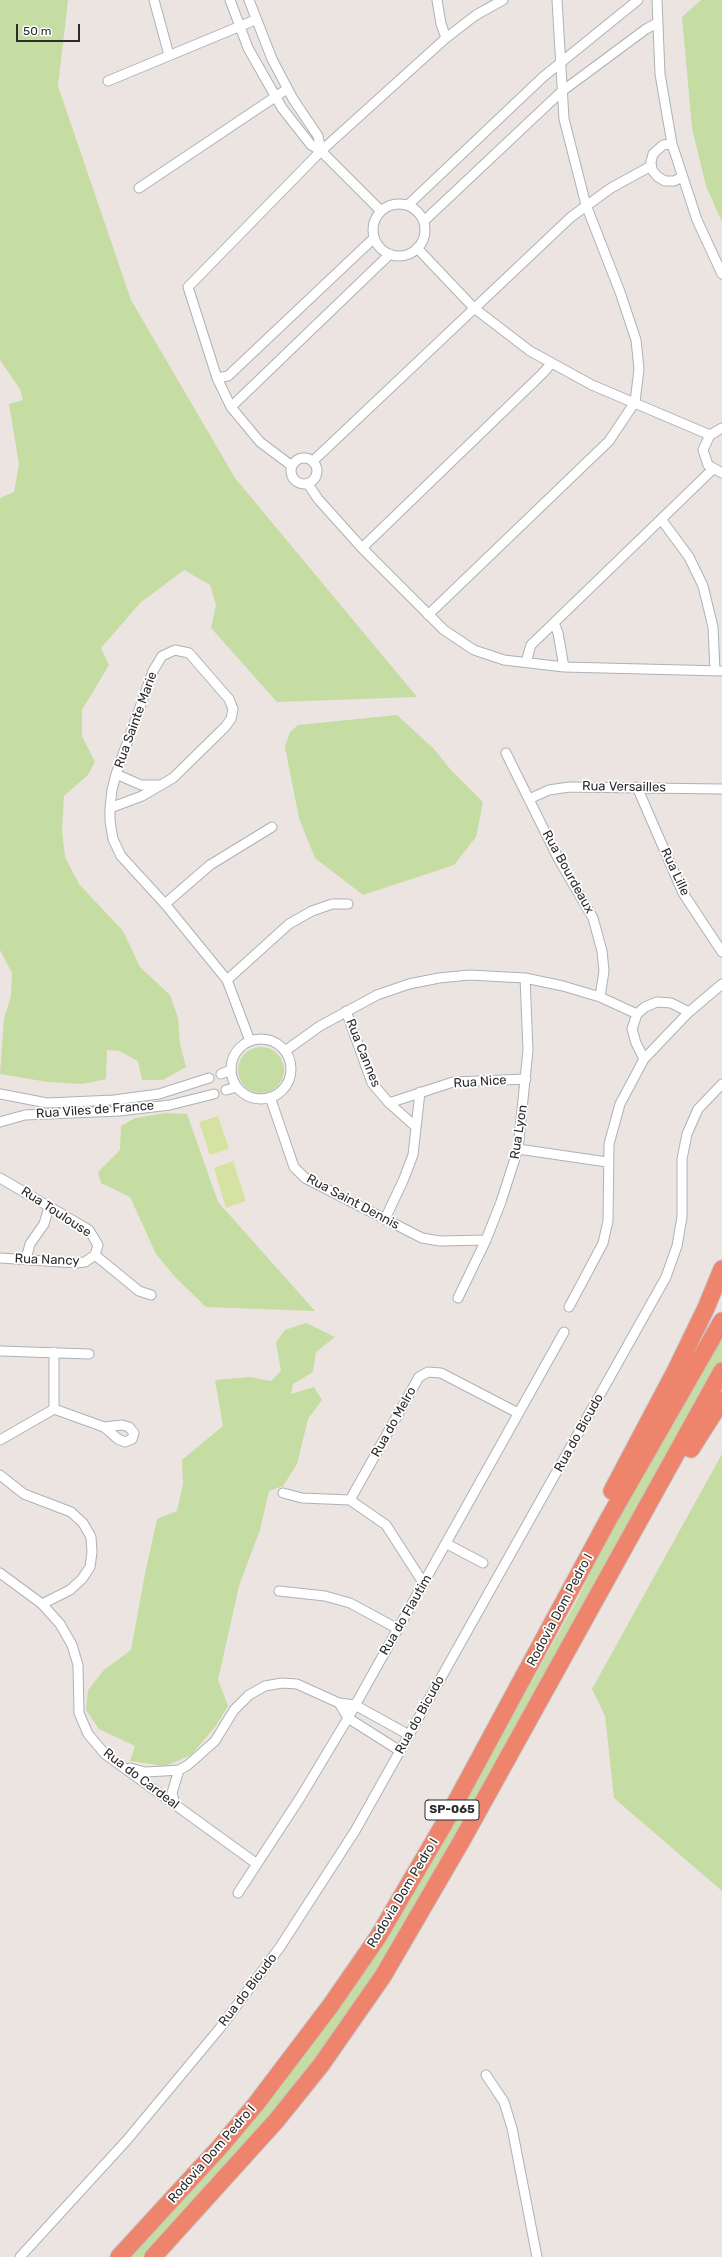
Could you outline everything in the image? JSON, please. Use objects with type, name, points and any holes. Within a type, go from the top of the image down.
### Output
[{"type":"highway","points":[[534,1659],[578,1556],[676,1370],[706,1308],[722,1269]]},
{"type":"highway","name":"Rodovia Dom Pedro I","points":[[119,2257],[219,2148],[256,2104],[353,1973],[378,1936],[444,1824],[608,1520],[722,1321]]},
{"type":"highway","name":"Rodovia Dom Pedro I","points":[[153,2257],[276,2121],[321,2065],[383,1976],[461,1842],[722,1371]]},
{"type":"highway","points":[[595,1601],[722,1400]]},
{"type":"street","points":[[154,0],[169,55]]},
{"type":"street","points":[[230,0],[258,69],[274,96],[311,145],[321,151],[381,211]]},
{"type":"street","points":[[249,0],[255,20],[272,59],[287,88],[318,136],[321,151]]},
{"type":"street","points":[[437,0],[446,38]]},
{"type":"street","points":[[292,466],[260,442],[231,407],[218,378],[188,287],[321,151],[446,38],[476,15],[503,0]]},
{"type":"street","points":[[428,615],[610,441],[635,402],[639,369],[636,340],[620,292],[586,205],[564,119],[561,92],[561,62],[557,0]]},
{"type":"street","points":[[408,205],[561,62],[638,0]]},
{"type":"street","points":[[657,0],[660,74],[672,144],[697,220],[722,274]]},
{"type":"street","points":[[108,80],[239,25],[255,20]]},
{"type":"street","points":[[424,221],[561,92],[646,29],[657,23]]},
{"type":"street","points":[[138,188],[287,88]]},
{"type":"street","points":[[672,144],[663,146],[656,150],[652,158],[651,166],[655,174],[661,180],[670,181],[682,177]]},
{"type":"street","points":[[313,461],[474,308],[586,205],[611,188],[651,166]]},
{"type":"street","points":[[391,205],[408,205],[418,211],[424,221],[425,233],[417,248],[402,256],[390,254],[380,248],[374,238],[373,226],[381,211],[391,205]]},
{"type":"street","points":[[218,378],[228,376],[374,238]]},
{"type":"street","points":[[417,248],[474,308],[511,338],[550,364],[592,385],[710,435]]},
{"type":"street","points":[[231,407],[390,254]]},
{"type":"street","points":[[362,548],[537,380],[550,364]]},
{"type":"street","points":[[722,428],[710,435],[703,450],[706,461],[712,469],[722,473]]},
{"type":"street","points":[[301,458],[313,461],[318,472],[315,480],[308,484],[296,482],[291,474],[292,466],[301,458]]},
{"type":"street","points":[[526,662],[531,645],[712,469]]},
{"type":"street","points":[[308,484],[318,499],[362,548],[428,615],[450,635],[474,650],[504,660],[564,667],[719,671],[713,628],[702,586],[685,550],[661,519]]},
{"type":"street","points":[[554,623],[558,633],[564,667]]},
{"type":"street","name":"Rua Sainte Marie","points":[[110,808],[142,796],[173,778],[225,727],[231,719],[233,709],[229,699],[189,653],[175,650],[162,656],[156,666],[116,774],[110,808],[110,821],[113,839],[121,856],[165,904],[227,980],[250,1041]]},
{"type":"street","name":"Rua Bourdeaux","points":[[506,753],[558,858],[593,918],[602,951],[604,971],[600,997]]},
{"type":"street","points":[[116,774],[141,785],[163,785]]},
{"type":"street","name":"Rua Versailles","points":[[529,799],[549,790],[569,787],[722,789]]},
{"type":"street","name":"Rua Lille","points":[[637,787],[683,893],[722,952]]},
{"type":"street","points":[[165,904],[210,865],[272,827]]},
{"type":"street","points":[[227,980],[289,924],[312,911],[332,904],[348,904]]},
{"type":"street","points":[[285,1051],[346,1011],[377,995],[409,984],[469,975],[525,978],[563,986],[600,997],[636,1014]]},
{"type":"street","name":"Rua Lyon","points":[[458,1298],[486,1240],[502,1202],[518,1150],[528,1050],[525,978]]},
{"type":"street","points":[[569,1306],[604,1243],[608,1221],[609,1144],[620,1104],[644,1058],[689,1012],[722,984]]},
{"type":"street","points":[[644,1058],[636,1043],[632,1028],[636,1014],[645,1007],[657,1002],[671,1003],[689,1012]]},
{"type":"street","name":"Rua Cannes","points":[[346,1011],[372,1083],[389,1103],[416,1127]]},
{"type":"street","points":[[269,1040],[285,1051],[290,1064],[289,1078],[282,1090],[270,1097],[256,1099],[242,1093],[237,1087],[231,1070],[236,1052],[250,1041],[269,1040]]},
{"type":"street","points":[[221,1074],[231,1070]]},
{"type":"street","name":"Rua Viles de France","points":[[0,1094],[47,1103],[114,1100],[159,1094],[209,1078]]},
{"type":"street","name":"Rua Nice","points":[[389,1103],[452,1082],[526,1079]]},
{"type":"street","name":"Rua do Bicudo","points":[[20,2257],[159,2103],[249,1990],[312,1898],[355,1831],[666,1278],[678,1246],[682,1217],[682,1159],[687,1134],[698,1109],[722,1084]]},
{"type":"street","points":[[226,1090],[237,1087]]},
{"type":"street","points":[[385,1218],[403,1181],[413,1154],[420,1092]]},
{"type":"street","name":"Rua Viles de France","points":[[0,1122],[25,1115],[119,1111],[170,1105],[214,1094]]},
{"type":"street","name":"Rua Saint Dennis","points":[[270,1097],[294,1167],[305,1178],[422,1238],[440,1241],[486,1240]]},
{"type":"street","points":[[518,1150],[608,1162]]},
{"type":"street","name":"Rua Toulouse","points":[[0,1178],[89,1230],[98,1246],[96,1255]]},
{"type":"street","points":[[26,1259],[30,1244],[44,1224],[49,1207]]},
{"type":"street","name":"Rua Nancy","points":[[0,1258],[76,1263],[85,1262],[96,1255],[138,1291],[151,1295]]},
{"type":"street","name":"Rua do Flautim","points":[[238,1892],[300,1798],[348,1718],[447,1544],[564,1332]]},
{"type":"street","points":[[0,1351],[89,1354]]},
{"type":"street","points":[[54,1352],[54,1410]]},
{"type":"street","name":"Rua do Melro","points":[[350,1500],[419,1377],[428,1372],[441,1373],[518,1413]]},
{"type":"street","points":[[0,1440],[54,1410],[104,1427]]},
{"type":"street","points":[[0,1475],[24,1494],[71,1512],[83,1523],[91,1537],[92,1552],[90,1567],[82,1579],[70,1590],[42,1604]]},
{"type":"street","points":[[283,1493],[302,1498],[350,1500],[386,1524],[424,1584]]},
{"type":"street","points":[[447,1544],[483,1563]]},
{"type":"street","name":"Rua do Cardeal","points":[[0,1573],[42,1604],[60,1624],[72,1644],[78,1665],[79,1713],[88,1734],[106,1754],[257,1864]]},
{"type":"street","points":[[279,1592],[325,1596],[350,1603],[398,1629]]},
{"type":"street","points":[[126,1768],[145,1772],[179,1770],[207,1750],[234,1710],[248,1695],[265,1686],[282,1683],[297,1684],[339,1703],[355,1705],[409,1735]]},
{"type":"street","points":[[339,1703],[348,1718],[400,1751]]},
{"type":"street","points":[[175,1805],[172,1793],[179,1770]]},
{"type":"street","points":[[486,2075],[504,2102],[512,2128],[537,2257]]},
{"type":"green space","points":[[0,0],[68,0],[58,86],[131,300],[235,478],[417,697],[277,702],[211,628],[216,605],[210,585],[184,570],[140,603],[101,648],[109,665],[82,710],[82,736],[95,762],[88,775],[64,796],[62,831],[65,857],[79,884],[123,931],[140,967],[170,995],[178,1018],[180,1043],[186,1067],[163,1080],[142,1080],[138,1061],[119,1051],[107,1050],[106,1079],[82,1084],[48,1082],[0,1074],[4,1019],[11,996],[12,973],[0,950],[0,498],[14,492],[19,464],[9,404],[23,400],[20,389],[0,360]]},
{"type":"green space","points":[[701,0],[722,0],[722,222],[706,186],[692,128],[682,17]]},
{"type":"green space","points":[[397,715],[434,749],[450,769],[483,802],[476,837],[454,865],[363,895],[315,858],[299,818],[285,747],[290,732],[298,725]]},
{"type":"green space","points":[[261,1047],[274,1051],[280,1057],[284,1070],[280,1083],[274,1089],[261,1093],[248,1089],[242,1083],[238,1070],[242,1057],[248,1051]]},
{"type":"green space","points":[[166,1113],[187,1114],[218,1202],[315,1311],[206,1307],[175,1277],[156,1254],[130,1197],[101,1183],[98,1172],[120,1150],[121,1126],[135,1118]]},
{"type":"green space","points":[[218,1116],[229,1149],[210,1155],[199,1122]]},
{"type":"green space","points":[[233,1161],[246,1201],[226,1208],[214,1168]]},
{"type":"green space","points":[[306,1323],[335,1337],[316,1352],[313,1372],[293,1384],[291,1394],[314,1387],[322,1400],[308,1419],[297,1464],[283,1486],[269,1491],[260,1530],[239,1586],[218,1680],[228,1706],[215,1727],[191,1755],[165,1766],[130,1761],[135,1746],[99,1729],[86,1710],[88,1690],[104,1670],[131,1650],[157,1519],[177,1511],[183,1484],[182,1460],[223,1426],[215,1380],[250,1377],[271,1381],[281,1371],[276,1342],[285,1330]]},
{"type":"green space","points":[[722,1335],[722,1361],[401,1935],[345,2019],[287,2097],[211,2184],[142,2257],[127,2257],[232,2142],[494,1749],[577,1600],[609,1533]]},
{"type":"green space","points":[[722,1454],[722,1891],[614,1798],[605,1716],[592,1689]]}]
